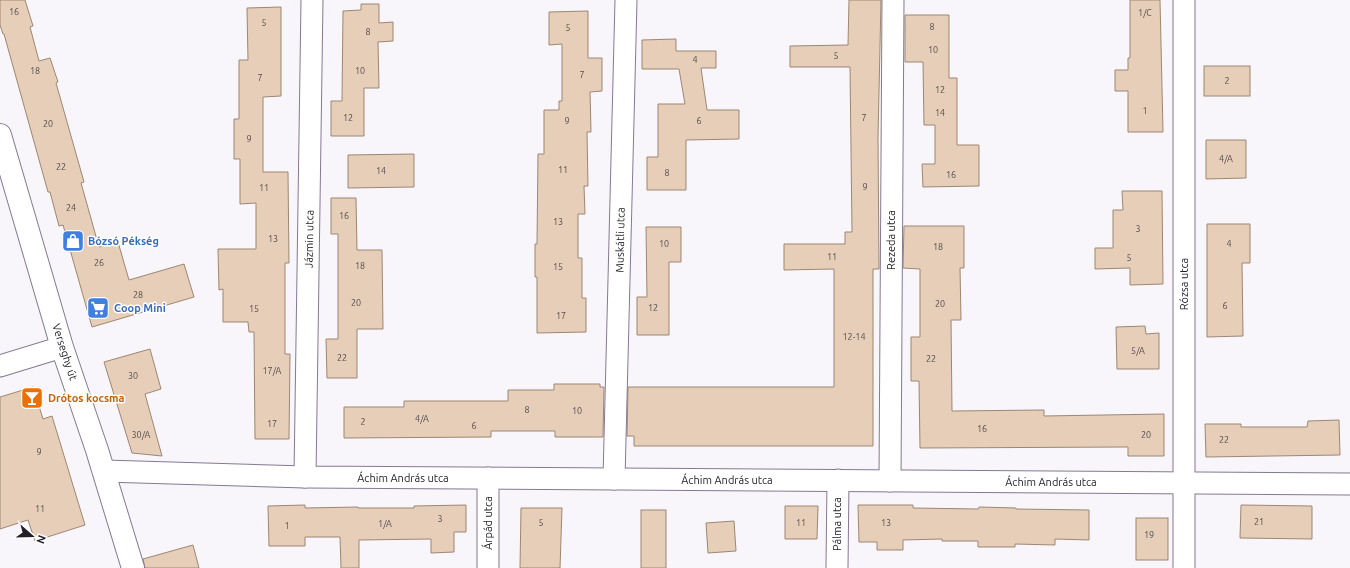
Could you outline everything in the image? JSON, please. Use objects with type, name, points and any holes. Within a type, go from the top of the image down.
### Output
[{"type":"main road","name":"Verseghy út","points":[[0,135],[62,347],[104,471],[133,568]]},
{"type":"street","name":"Jázmin utca","points":[[305,477],[312,0]]},
{"type":"street","name":"Muskátli utca","points":[[614,479],[626,0]]},
{"type":"street","name":"Rezeda utca","points":[[890,481],[893,0]]},
{"type":"street","name":"Rózsa utca","points":[[1184,0],[1184,568]]},
{"type":"street","points":[[0,366],[62,347]]},
{"type":"street","name":"Áchim András utca","points":[[104,471],[305,477],[1350,484]]},
{"type":"street","name":"Árpád utca","points":[[488,478],[488,568]]},
{"type":"street","name":"Pálma utca","points":[[837,568],[838,480]]},
{"type":"building","points":[[0,0],[25,0],[33,26],[30,27],[39,61],[50,58],[58,82],[56,83],[84,182],[81,183],[99,247],[118,242],[129,280],[184,264],[194,297],[92,327],[63,225],[59,226],[50,192],[48,192],[4,34],[0,25]]},
{"type":"building","points":[[849,0],[881,0],[878,138],[879,269],[873,269],[873,446],[634,446],[634,436],[627,436],[628,387],[834,387],[834,269],[784,270],[784,244],[845,244],[845,232],[852,232],[850,67],[790,67],[790,46],[848,45]]},
{"type":"building","points":[[1130,0],[1160,0],[1163,132],[1128,132],[1128,91],[1115,91],[1115,70],[1128,70],[1128,58],[1130,58]]},
{"type":"building","points":[[361,4],[379,4],[379,23],[393,22],[393,41],[378,42],[379,88],[364,88],[364,136],[331,136],[331,101],[342,101],[343,11],[361,10]]},
{"type":"building","points":[[281,7],[281,96],[263,97],[263,172],[288,172],[289,263],[285,263],[285,354],[290,354],[289,439],[255,439],[254,332],[249,332],[248,322],[223,322],[223,289],[219,290],[218,249],[256,249],[256,203],[240,204],[240,159],[234,159],[234,119],[239,119],[239,60],[248,60],[247,8]]},
{"type":"building","points":[[588,11],[588,58],[602,58],[602,91],[590,92],[591,132],[587,132],[588,186],[584,186],[585,214],[578,214],[578,258],[582,258],[582,298],[586,298],[586,332],[537,333],[537,277],[535,277],[535,244],[537,244],[538,154],[544,154],[544,110],[559,110],[559,101],[562,101],[562,44],[549,45],[549,12]]},
{"type":"building","points":[[905,15],[949,15],[949,78],[957,78],[957,145],[979,145],[979,186],[923,187],[922,164],[935,164],[935,125],[924,125],[923,62],[905,62]]},
{"type":"building","points":[[676,39],[676,51],[716,51],[716,68],[701,68],[707,110],[739,110],[739,139],[686,140],[686,190],[647,190],[647,157],[658,157],[658,104],[685,104],[679,69],[642,69],[642,40]]},
{"type":"building","points":[[1204,66],[1250,66],[1250,96],[1204,96]]},
{"type":"building","points":[[1206,140],[1246,140],[1246,178],[1206,179]]},
{"type":"building","points":[[414,154],[414,187],[348,188],[348,155]]},
{"type":"building","points":[[1122,191],[1162,191],[1163,284],[1130,285],[1130,268],[1095,269],[1095,248],[1113,248],[1113,210],[1123,210]]},
{"type":"building","points":[[331,198],[356,198],[357,250],[382,250],[383,329],[357,329],[357,378],[327,378],[326,339],[338,339],[338,234],[331,234]]},
{"type":"building","points":[[1207,224],[1250,224],[1250,263],[1242,263],[1243,336],[1207,337]]},
{"type":"building","points":[[904,226],[964,226],[964,268],[960,268],[961,320],[951,320],[952,411],[1044,410],[1044,416],[1164,414],[1164,456],[1128,456],[1128,447],[920,448],[919,381],[911,381],[911,337],[920,337],[920,269],[903,268]]},
{"type":"building","points":[[646,227],[681,227],[681,262],[669,262],[669,335],[637,335],[637,297],[647,297]]},
{"type":"building","points":[[1145,326],[1146,334],[1159,333],[1159,369],[1117,369],[1116,327]]},
{"type":"building","points":[[150,349],[161,389],[145,394],[162,456],[132,453],[104,362]]},
{"type":"building","points":[[554,384],[600,384],[600,387],[604,387],[603,437],[555,437],[555,431],[491,431],[491,437],[344,438],[344,407],[404,407],[404,401],[508,401],[508,390],[554,390]]},
{"type":"building","points":[[33,387],[43,419],[52,416],[85,525],[35,541],[28,520],[0,529],[0,397]]},
{"type":"building","points":[[1339,420],[1340,455],[1206,457],[1205,424],[1241,424],[1241,427],[1307,427],[1308,421]]},
{"type":"building","points":[[305,505],[305,508],[414,508],[414,506],[466,505],[466,532],[454,532],[454,552],[431,553],[431,539],[359,540],[359,568],[341,568],[340,537],[305,537],[305,546],[269,546],[268,506]]},
{"type":"building","points":[[858,505],[913,505],[913,508],[978,509],[979,507],[1089,510],[1089,540],[1055,539],[1055,545],[1015,544],[1015,547],[978,547],[978,541],[942,541],[942,539],[903,540],[903,550],[877,550],[877,542],[859,542]]},
{"type":"building","points":[[1241,505],[1312,506],[1312,539],[1240,538]]},
{"type":"building","points":[[785,506],[818,506],[817,539],[785,539]]},
{"type":"building","points":[[521,508],[562,508],[560,568],[520,568]]},
{"type":"building","points":[[641,510],[666,510],[666,568],[641,568]]},
{"type":"building","points":[[1136,518],[1168,518],[1168,560],[1136,560]]},
{"type":"building","points":[[734,521],[736,551],[708,553],[706,523]]},
{"type":"building","points":[[193,545],[199,568],[145,568],[143,559]]},
{"type":"place","name":"Bózsó Pékség","points":[[73,241]]},
{"type":"place","name":"Coop Mini","points":[[98,308]]},
{"type":"place","name":"Drótos kocsma","points":[[32,398]]}]
